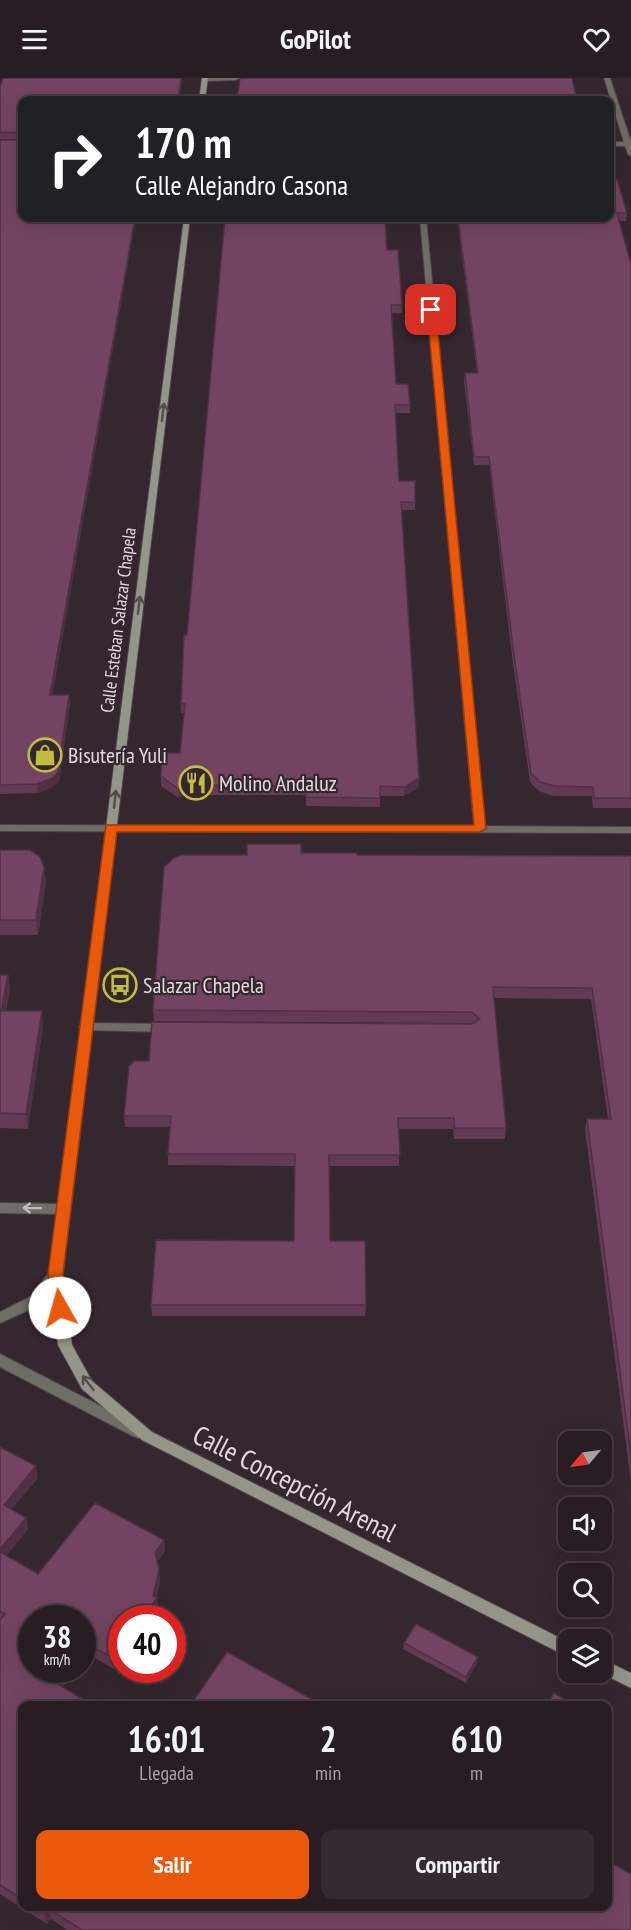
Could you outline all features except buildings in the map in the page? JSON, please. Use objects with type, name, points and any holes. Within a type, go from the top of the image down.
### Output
[{"type":"street","points":[[203,96],[205,79],[236,78]]},
{"type":"street","points":[[607,78],[613,96]]},
{"type":"street","points":[[614,98],[630,144],[631,154]]},
{"type":"street","points":[[614,144],[630,144]]},
{"type":"street","name":"Calle Esteban Salazar Chapela","points":[[147,1436],[87,1385],[81,1375],[65,1345],[56,1274],[187,222]]},
{"type":"street","points":[[423,222],[480,829]]},
{"type":"street","points":[[0,828],[631,830]]},
{"type":"street","points":[[85,1027],[177,1028]]},
{"type":"street","points":[[0,1208],[63,1209]]},
{"type":"street","points":[[0,1318],[35,1301],[56,1274]]},
{"type":"street","name":"Calle Concepción Arenal","points":[[0,1360],[558,1645]]},
{"type":"street","points":[[612,1671],[631,1681]]},
{"type":"place","name":"Bisutería Yuli","points":[[45,755]]},
{"type":"place","name":"Molino Andaluz","points":[[196,783]]},
{"type":"place","name":"Salazar Chapela","points":[[120,985]]},
{"type":"route","points":[[60,1308],[56,1274],[111,828],[480,829],[431,310]]}]
